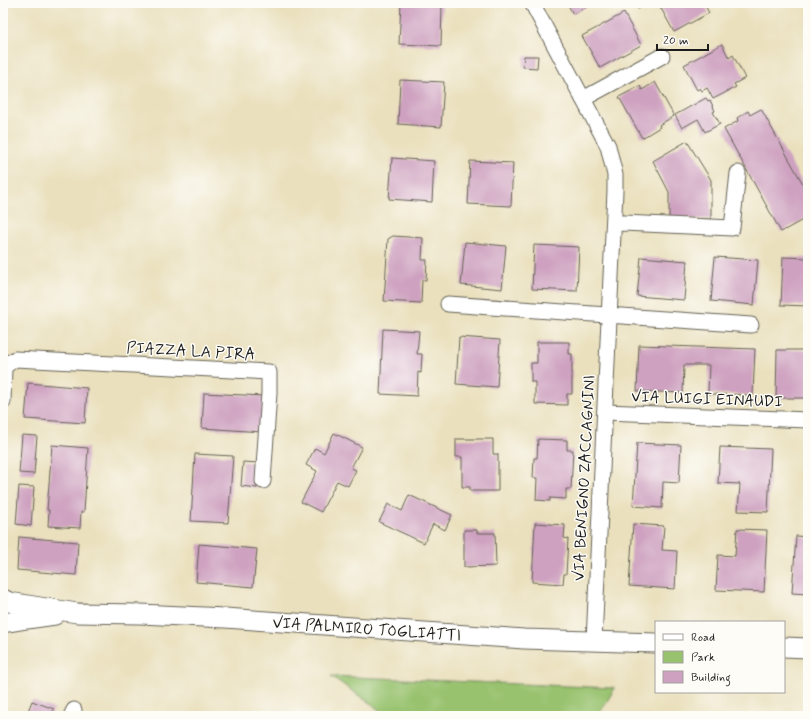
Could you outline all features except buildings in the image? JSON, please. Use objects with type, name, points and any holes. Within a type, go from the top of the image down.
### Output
[{"type":"street","name":"VIA BENIGNO ZACCAGNINI","points":[[532,3],[608,146],[615,175],[616,191],[594,641]]},
{"type":"street","points":[[583,99],[662,56]]},
{"type":"street","points":[[614,224],[623,223],[732,228],[738,173]]},
{"type":"street","points":[[448,304],[751,325]]},
{"type":"street","points":[[3,402],[6,360]]},
{"type":"street","name":"PIAZZA LA PIRA","points":[[6,360],[269,372],[263,481]]},
{"type":"street","name":"VIA LUIGI EINAUDI","points":[[605,412],[808,420]]},
{"type":"street","name":"VIA PALMIRO TOGLIATTI","points":[[3,599],[9,602],[77,612],[225,618],[524,639],[655,643]]},
{"type":"street","name":"VIA PALMIRO TOGLIATTI","points":[[3,624],[77,612]]},
{"type":"street","points":[[785,647],[808,648]]},
{"type":"green space","points":[[331,676],[615,688],[598,716],[388,716]]}]
